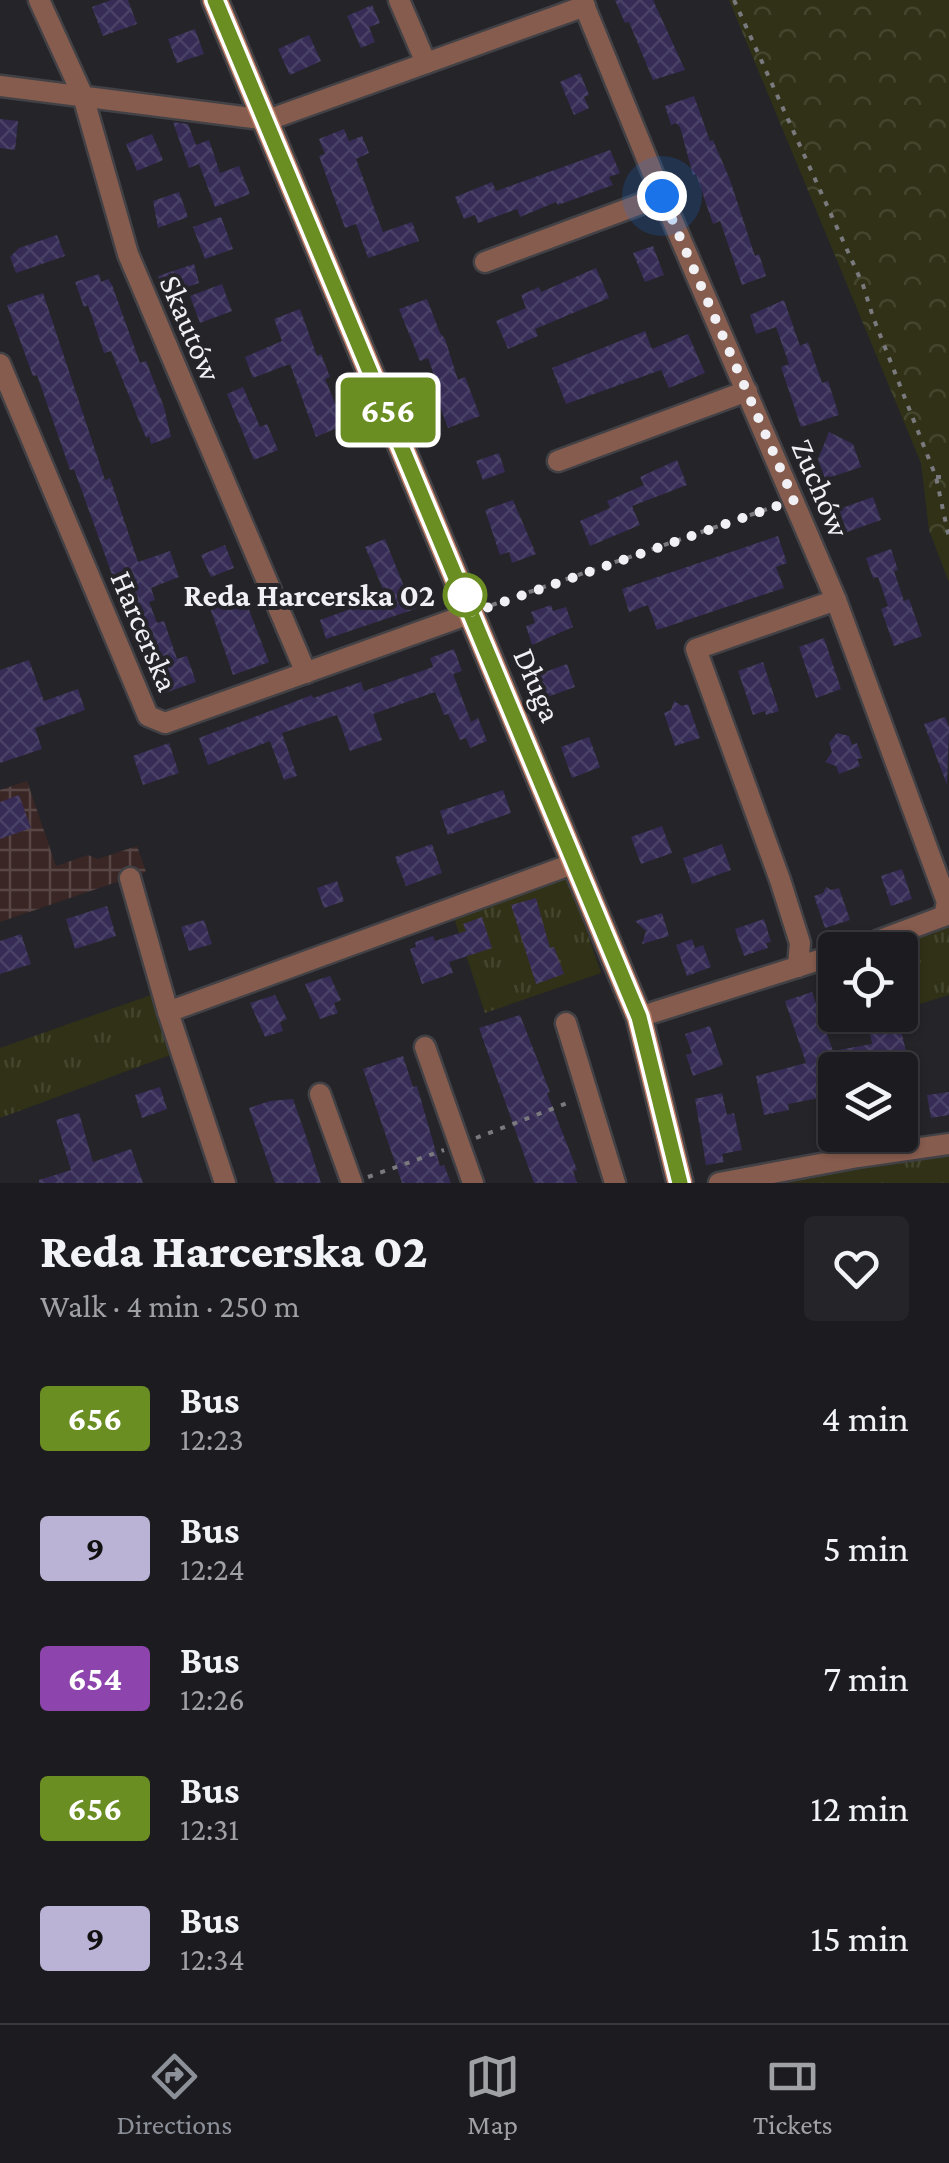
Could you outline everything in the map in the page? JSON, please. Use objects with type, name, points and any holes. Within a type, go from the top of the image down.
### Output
[{"type":"street","name":"Skautów","points":[[39,0],[83,96],[128,254],[306,673]]},
{"type":"street","name":"Długa","points":[[215,0],[639,1017],[680,1183]]},
{"type":"street","points":[[398,0],[426,64]]},
{"type":"street","points":[[0,86],[268,120],[584,3]]},
{"type":"street","name":"Zuchów","points":[[584,3],[662,196],[836,600],[947,902],[944,916],[901,932]]},
{"type":"street","points":[[486,262],[662,196]]},
{"type":"street","name":"Harcerska","points":[[0,364],[148,716],[165,722],[472,613]]},
{"type":"street","points":[[558,461],[747,392]]},
{"type":"street","points":[[798,966],[800,943],[780,880],[696,649],[836,600]]},
{"type":"street","points":[[168,1012],[575,863]]},
{"type":"street","points":[[130,878],[168,1012],[225,1183]]},
{"type":"street","points":[[639,1017],[818,960]]},
{"type":"street","points":[[566,1024],[615,1183]]},
{"type":"street","points":[[425,1047],[473,1183]]},
{"type":"street","points":[[320,1094],[352,1183]]},
{"type":"street","points":[[719,1183],[949,1144]]},
{"type":"path","points":[[734,0],[863,285],[936,477],[949,538]]},
{"type":"path","points":[[936,477],[949,477]]},
{"type":"path","points":[[472,613],[794,500]]},
{"type":"path","points":[[352,1183],[588,1094]]},
{"type":"shaded area","points":[[27,781],[56,866],[88,855],[98,859],[137,846],[146,872],[0,922],[0,790]]},
{"type":"green space","points":[[729,0],[949,0],[949,582],[929,530],[921,463]]},
{"type":"green space","points":[[568,877],[601,973],[485,1013],[453,915]]},
{"type":"green space","points":[[949,924],[949,995],[918,1004],[918,935]]},
{"type":"green space","points":[[154,994],[173,1054],[0,1118],[0,1048]]},
{"type":"green space","points":[[949,1154],[949,1183],[765,1183]]},
{"type":"building","points":[[111,0],[128,0],[137,24],[103,36],[92,7]]},
{"type":"building","points":[[615,0],[653,0],[685,70],[653,80],[629,22],[625,23]]},
{"type":"building","points":[[372,5],[380,23],[369,27],[375,42],[361,48],[347,16]]},
{"type":"building","points":[[195,29],[204,54],[177,63],[168,39]]},
{"type":"building","points":[[309,35],[321,61],[290,75],[278,49]]},
{"type":"building","points":[[580,73],[589,95],[584,97],[589,108],[574,115],[560,82]]},
{"type":"building","points":[[694,96],[766,276],[742,285],[720,221],[713,224],[696,174],[693,175],[680,127],[676,123],[671,125],[665,106]]},
{"type":"building","points":[[0,119],[18,121],[15,150],[0,148]]},
{"type":"building","points":[[173,122],[188,124],[196,145],[209,140],[220,173],[239,166],[250,194],[215,207],[199,164],[189,168]]},
{"type":"building","points":[[344,129],[349,141],[362,136],[369,153],[356,159],[383,232],[412,222],[419,241],[368,258],[356,224],[345,228],[319,156],[325,154],[319,139]]},
{"type":"building","points":[[152,134],[163,160],[137,171],[126,144]]},
{"type":"building","points":[[610,150],[620,173],[609,177],[613,185],[520,217],[517,209],[478,223],[475,215],[464,219],[455,197],[492,182],[496,191]]},
{"type":"building","points":[[179,192],[188,217],[158,228],[153,201]]},
{"type":"building","points":[[221,217],[233,249],[205,259],[193,227]]},
{"type":"building","points":[[57,235],[65,256],[16,273],[10,257],[19,248]]},
{"type":"building","points":[[653,246],[664,275],[645,282],[633,253]]},
{"type":"building","points":[[194,264],[199,283],[165,294],[158,276]]},
{"type":"building","points":[[596,268],[609,298],[535,329],[538,336],[508,349],[496,321],[526,308],[521,295],[539,287],[541,292]]},
{"type":"building","points":[[99,274],[101,282],[108,279],[112,285],[140,363],[146,361],[171,437],[151,444],[149,436],[146,438],[111,351],[104,353],[88,305],[84,307],[75,282]]},
{"type":"building","points":[[222,284],[232,311],[200,323],[190,296]]},
{"type":"building","points":[[43,293],[105,480],[110,478],[138,562],[170,551],[179,577],[151,588],[155,600],[149,602],[157,623],[164,621],[177,659],[187,656],[196,682],[165,693],[129,606],[124,608],[74,469],[70,470],[37,375],[33,376],[7,305]]},
{"type":"building","points":[[427,299],[458,380],[465,377],[480,416],[448,428],[433,388],[438,386],[428,358],[420,361],[399,309]]},
{"type":"building","points":[[784,300],[800,346],[808,342],[822,383],[828,381],[839,415],[801,427],[781,367],[789,364],[776,327],[756,334],[750,315]]},
{"type":"building","points":[[300,309],[317,356],[321,354],[330,377],[325,379],[344,425],[316,437],[290,364],[253,378],[245,357],[282,341],[274,319]]},
{"type":"building","points":[[645,331],[652,349],[688,334],[705,373],[669,388],[661,370],[566,404],[552,368]]},
{"type":"building","points":[[243,387],[260,427],[267,424],[278,450],[254,460],[227,394]]},
{"type":"building","points":[[829,432],[853,444],[861,467],[825,479],[818,459]]},
{"type":"building","points":[[499,453],[505,472],[483,480],[476,461]]},
{"type":"building","points":[[677,460],[687,485],[632,506],[640,525],[590,546],[580,521],[610,508],[607,501],[644,485],[640,477]]},
{"type":"building","points":[[873,497],[881,520],[847,532],[839,509]]},
{"type":"building","points":[[513,500],[536,554],[512,563],[509,552],[500,555],[485,510]]},
{"type":"building","points":[[778,536],[787,563],[776,567],[784,588],[657,630],[648,605],[629,612],[622,589]]},
{"type":"building","points":[[385,539],[405,589],[423,585],[430,604],[326,639],[320,620],[386,596],[365,547]]},
{"type":"building","points":[[225,545],[234,568],[211,577],[201,555]]},
{"type":"building","points":[[891,549],[904,601],[909,599],[922,636],[894,646],[881,609],[888,606],[866,558]]},
{"type":"building","points":[[243,594],[269,662],[233,675],[209,605]]},
{"type":"building","points":[[551,605],[553,611],[566,607],[573,627],[532,645],[526,626],[535,623],[531,612]]},
{"type":"building","points":[[824,638],[841,689],[816,698],[799,647]]},
{"type":"building","points":[[454,649],[462,671],[453,674],[471,722],[478,718],[487,741],[470,748],[466,738],[460,740],[435,692],[373,714],[382,740],[350,751],[337,715],[282,733],[297,776],[284,780],[270,741],[208,765],[199,738],[312,695],[313,698],[361,682],[364,691],[433,667],[430,658]]},
{"type":"building","points":[[29,660],[44,701],[78,689],[85,710],[35,728],[42,749],[0,763],[0,670]]},
{"type":"building","points":[[763,662],[779,711],[753,715],[738,671]]},
{"type":"building","points":[[567,664],[575,687],[542,699],[534,676]]},
{"type":"building","points":[[674,701],[682,706],[688,704],[700,738],[675,746],[664,713],[671,710]]},
{"type":"building","points":[[945,717],[949,727],[947,785],[924,724]]},
{"type":"building","points":[[837,733],[849,736],[852,745],[857,743],[862,758],[857,759],[860,766],[839,774],[836,766],[825,762],[832,752],[829,743]]},
{"type":"building","points":[[589,737],[600,767],[572,778],[561,747]]},
{"type":"building","points":[[169,743],[179,773],[143,785],[133,756]]},
{"type":"building","points":[[503,790],[511,813],[448,835],[440,811]]},
{"type":"building","points":[[19,795],[31,828],[0,839],[0,802]]},
{"type":"building","points":[[662,826],[672,853],[641,864],[631,837]]},
{"type":"building","points":[[432,844],[442,873],[406,886],[395,857]]},
{"type":"building","points":[[722,844],[731,870],[692,884],[683,858]]},
{"type":"building","points":[[902,869],[912,899],[891,906],[881,876]]},
{"type":"building","points":[[337,881],[344,901],[324,908],[317,888]]},
{"type":"building","points":[[826,887],[839,888],[850,920],[825,928],[814,896]]},
{"type":"building","points":[[536,898],[550,948],[554,947],[564,974],[536,984],[511,905]]},
{"type":"building","points":[[107,906],[116,936],[75,949],[66,919]]},
{"type":"building","points":[[662,913],[669,936],[642,944],[646,931],[635,921]]},
{"type":"building","points":[[482,917],[492,948],[449,962],[453,973],[422,984],[410,949],[416,947],[415,942],[433,936],[435,941],[466,931],[463,924]]},
{"type":"building","points":[[764,919],[771,942],[766,943],[768,948],[744,956],[735,929]]},
{"type":"building","points":[[204,920],[212,944],[189,951],[181,927]]},
{"type":"building","points":[[21,934],[31,964],[0,974],[0,941]]},
{"type":"building","points":[[692,939],[695,948],[703,945],[711,967],[687,976],[676,945]]},
{"type":"building","points":[[330,976],[341,1000],[334,1003],[338,1013],[320,1019],[305,984]]},
{"type":"building","points":[[812,992],[818,1009],[818,1032],[826,1032],[833,1051],[872,1044],[870,1033],[901,1032],[906,1052],[818,1052],[818,1098],[788,1104],[789,1110],[764,1115],[756,1076],[806,1063],[785,1001]]},
{"type":"building","points":[[275,995],[287,1019],[280,1022],[283,1031],[265,1037],[250,1003]]},
{"type":"building","points":[[520,1015],[577,1170],[573,1171],[577,1183],[534,1183],[479,1028]]},
{"type":"building","points":[[710,1026],[723,1065],[693,1076],[686,1055],[692,1053],[685,1034]]},
{"type":"building","points":[[403,1056],[413,1087],[417,1086],[440,1166],[444,1165],[451,1183],[402,1183],[363,1069]]},
{"type":"building","points":[[160,1087],[167,1109],[142,1118],[135,1095]]},
{"type":"building","points":[[949,1092],[949,1115],[931,1118],[927,1095]]},
{"type":"building","points":[[722,1093],[727,1115],[734,1113],[742,1150],[722,1154],[724,1162],[706,1165],[695,1099]]},
{"type":"building","points":[[293,1099],[321,1183],[275,1183],[249,1108]]},
{"type":"building","points":[[79,1113],[93,1162],[131,1149],[143,1183],[39,1183],[71,1170],[56,1120]]},
{"type":"bus line","name":"656","points":[[215,0],[639,1017],[680,1183]]},
{"type":"place","name":"Reda Harcerska 02","points":[[465,595]]},
{"type":"route","points":[[465,595],[472,613],[794,500],[662,196]]}]
